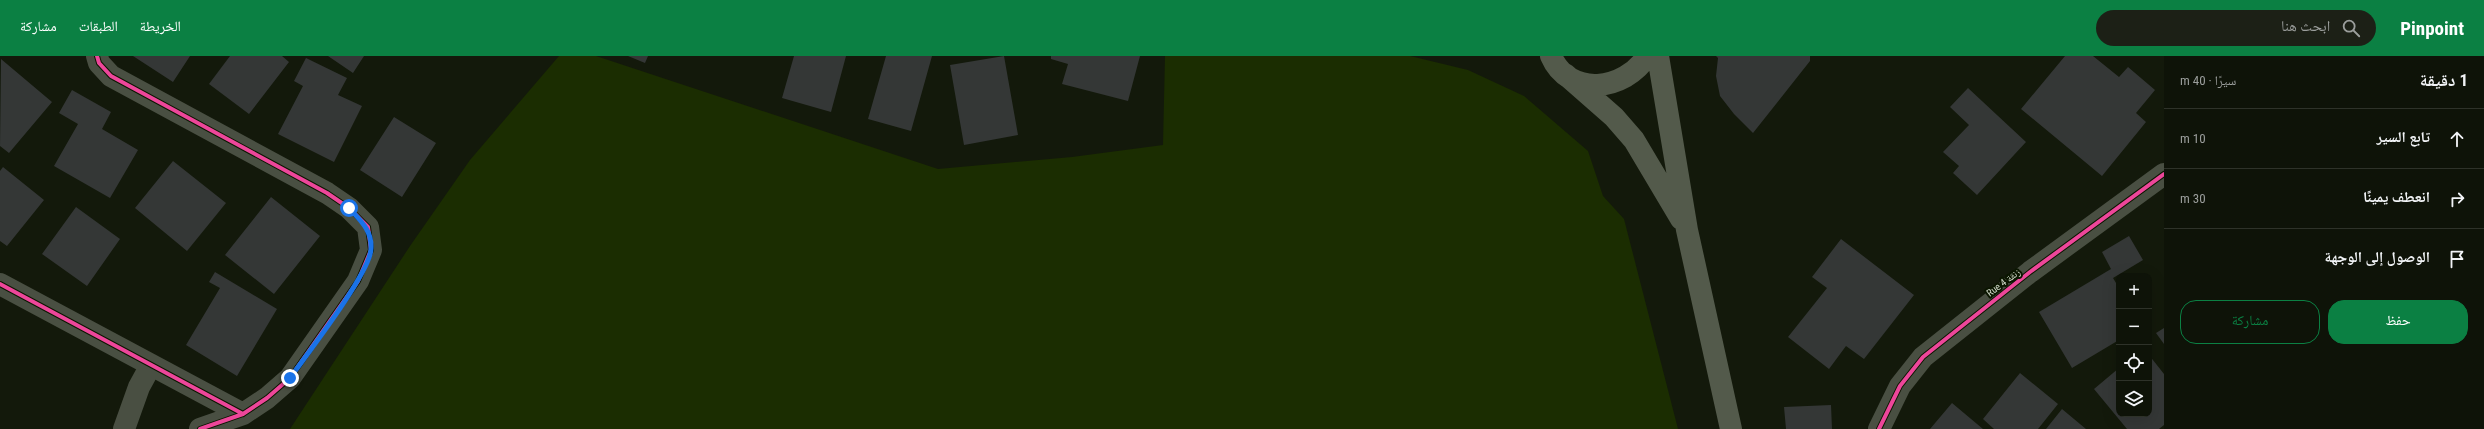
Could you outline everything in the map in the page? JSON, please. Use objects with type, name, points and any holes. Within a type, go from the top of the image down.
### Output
[{"type":"main road","points":[[1554,61],[1580,82],[1596,85],[1613,84],[1628,77],[1641,66],[1647,56]]},
{"type":"main road","points":[[1658,56],[1688,230],[1732,429]]},
{"type":"main road","points":[[1554,61],[1614,117],[1634,140],[1688,230]]},
{"type":"street","points":[[97,56],[99,63],[111,76],[327,193],[349,208],[368,227],[371,250],[358,281],[290,378],[267,398],[243,414],[200,429]]},
{"type":"street","name":"Rue 4 زنقة","points":[[1879,429],[1900,386],[1923,357],[2012,286],[2164,174]]},
{"type":"street","points":[[0,284],[243,414]]},
{"type":"street","points":[[124,429],[138,388],[151,365]]},
{"type":"green space","points":[[559,56],[596,56],[938,169],[1072,157],[1163,145],[1165,56],[1410,56],[1468,70],[1524,96],[1588,151],[1603,196],[1624,219],[1678,429],[290,429],[410,246],[470,160]]},
{"type":"building","points":[[133,56],[190,56],[173,82]]},
{"type":"building","points":[[230,56],[282,56],[289,62],[249,114],[209,84]]},
{"type":"building","points":[[328,56],[364,56],[353,73]]},
{"type":"building","points":[[628,56],[648,56],[645,63]]},
{"type":"building","points":[[794,56],[846,56],[831,112],[782,98]]},
{"type":"building","points":[[886,56],[932,56],[911,131],[868,119]]},
{"type":"building","points":[[1004,56],[1018,135],[964,145],[950,65]]},
{"type":"building","points":[[1051,56],[1140,56],[1128,101],[1062,84],[1068,64],[1051,59]]},
{"type":"building","points":[[1716,56],[1810,56],[1810,61],[1753,133],[1734,114],[1720,96],[1716,76],[1718,58]]},
{"type":"building","points":[[2065,56],[2093,56],[2119,77],[2128,67],[2155,90],[2136,113],[2146,122],[2102,176],[2021,109]]},
{"type":"building","points":[[306,58],[347,78],[338,95],[362,106],[334,162],[278,134],[303,86],[294,81]]},
{"type":"building","points":[[1,59],[52,102],[9,153],[0,146]]},
{"type":"building","points":[[1968,88],[2026,142],[1977,195],[1953,173],[1959,166],[1943,152],[1969,125],[1950,107]]},
{"type":"building","points":[[72,90],[111,112],[102,129],[138,150],[110,198],[54,166],[78,124],[59,113]]},
{"type":"building","points":[[394,117],[436,143],[402,197],[360,170]]},
{"type":"building","points":[[173,161],[226,203],[187,251],[135,208]]},
{"type":"building","points":[[3,167],[44,200],[7,246],[0,241],[0,171]]},
{"type":"building","points":[[271,197],[320,236],[274,294],[225,255]]},
{"type":"building","points":[[76,207],[120,239],[87,286],[42,254]]},
{"type":"building","points":[[2129,236],[2143,260],[2121,273],[2116,273],[2116,276],[2113,278],[2116,283],[2116,342],[2072,368],[2039,312],[2111,269],[2102,252]]},
{"type":"building","points":[[1841,239],[1914,295],[1864,359],[1846,346],[1829,369],[1788,337],[1827,288],[1812,277]]},
{"type":"building","points":[[215,272],[277,309],[237,376],[186,345],[220,288],[209,282]]},
{"type":"building","points":[[2164,328],[2164,344],[2156,333]]},
{"type":"building","points":[[2152,359],[2164,374],[2164,425],[2159,429],[2127,429],[2117,417],[2152,417]]},
{"type":"building","points":[[2116,371],[2116,416],[2094,389]]},
{"type":"building","points":[[2020,373],[2058,404],[2038,429],[1994,429],[1983,419]]},
{"type":"building","points":[[1952,403],[1983,429],[1930,429]]},
{"type":"building","points":[[1831,405],[1832,429],[1786,429],[1784,407]]},
{"type":"building","points":[[2062,409],[2086,429],[2046,429]]},
{"type":"cycle path","points":[[97,56],[99,63],[111,76],[327,193],[349,208],[368,227],[371,250],[358,281],[290,378],[267,398],[243,414],[200,429]]},
{"type":"cycle path","points":[[1879,429],[1900,386],[1923,357],[2030,272],[2164,174]]},
{"type":"cycle path","points":[[0,284],[243,414]]},
{"type":"route","points":[[290,378],[358,281],[371,250],[368,227],[349,208]]}]
